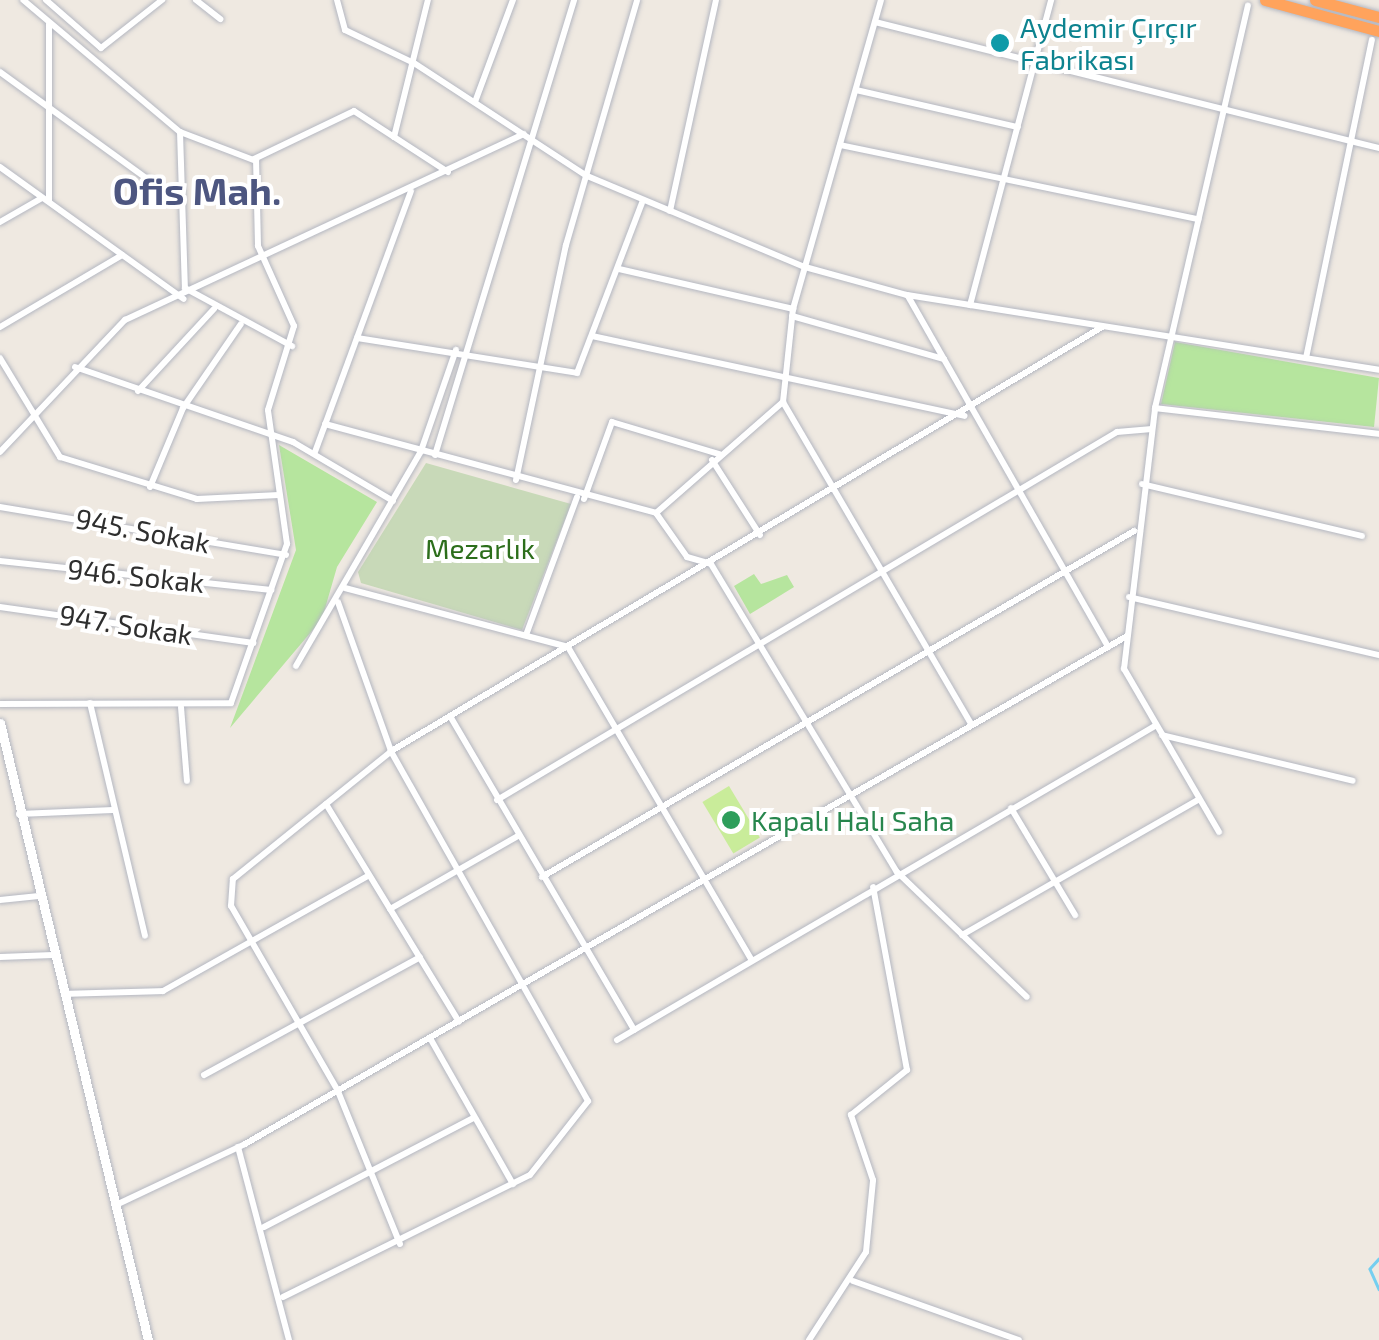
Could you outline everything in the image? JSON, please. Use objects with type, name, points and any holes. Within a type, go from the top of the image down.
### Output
[{"type":"highway","points":[[1265,0],[1376,36]]},
{"type":"highway","points":[[1315,0],[1379,18]]},
{"type":"street","points":[[23,0],[180,132],[254,159],[354,111],[448,172]]},
{"type":"street","points":[[46,0],[100,48],[162,0]]},
{"type":"street","points":[[196,0],[220,19]]},
{"type":"street","points":[[337,0],[345,30],[414,63],[588,176],[642,203],[805,267],[908,294],[1379,370]]},
{"type":"street","points":[[394,138],[428,0]]},
{"type":"street","points":[[476,102],[512,0]]},
{"type":"street","points":[[435,455],[528,136],[574,0]]},
{"type":"street","points":[[516,480],[588,176],[637,0]]},
{"type":"street","points":[[670,211],[716,0]]},
{"type":"street","points":[[882,0],[792,312],[783,402],[972,725]]},
{"type":"street","points":[[970,305],[1050,0]]},
{"type":"street","points":[[1219,832],[1124,669],[1134,531],[1155,408],[1248,6]]},
{"type":"street","points":[[46,200],[49,22]]},
{"type":"street","points":[[875,22],[1033,67],[1224,106],[1379,148]]},
{"type":"street","points":[[1306,358],[1349,140],[1376,36]]},
{"type":"street","points":[[0,72],[176,200]]},
{"type":"street","points":[[856,90],[1018,128]]},
{"type":"street","points":[[180,132],[176,200],[187,297]]},
{"type":"street","points":[[0,452],[74,367],[125,320],[187,297],[528,136]]},
{"type":"street","points":[[840,144],[1002,182],[1198,220]]},
{"type":"street","points":[[0,704],[181,707],[231,703],[286,555],[270,394],[292,346],[290,308],[267,259],[254,159]]},
{"type":"street","points":[[0,167],[187,297],[292,346]]},
{"type":"street","points":[[315,452],[412,189]]},
{"type":"street","points":[[0,222],[46,200]]},
{"type":"street","points":[[357,338],[468,351],[541,369],[576,373],[642,203]]},
{"type":"street","points":[[0,327],[122,255]]},
{"type":"street","points":[[618,268],[792,312],[945,359]]},
{"type":"street","points":[[908,294],[1108,647]]},
{"type":"street","points":[[138,392],[214,309]]},
{"type":"street","points":[[150,487],[182,408],[241,324]]},
{"type":"street","points":[[400,1244],[338,1091],[230,906],[233,879],[391,751],[974,412],[1102,327]]},
{"type":"street","points":[[592,336],[785,381],[965,416]]},
{"type":"street","points":[[296,666],[338,602],[421,451],[456,350]]},
{"type":"street","points":[[0,358],[32,418],[60,457],[196,499],[278,494]]},
{"type":"street","points":[[74,367],[315,452],[393,502]]},
{"type":"street","points":[[656,513],[712,460],[783,402]]},
{"type":"street","points":[[1155,408],[1379,434]]},
{"type":"street","points":[[526,636],[612,422],[720,454]]},
{"type":"street","points":[[325,424],[580,498],[656,513],[687,557],[711,564],[763,644],[897,872],[1027,997]]},
{"type":"street","points":[[498,800],[1117,432],[1152,429]]},
{"type":"street","points":[[712,460],[760,535]]},
{"type":"street","points":[[1142,484],[1362,536]]},
{"type":"street","name":"945. Sokak","points":[[0,507],[286,555]]},
{"type":"street","points":[[542,876],[1134,531]]},
{"type":"street","name":"946. Sokak","points":[[0,561],[271,590]]},
{"type":"street","points":[[344,588],[568,647],[666,804],[751,960]]},
{"type":"street","points":[[1129,597],[1379,655]]},
{"type":"street","points":[[283,1297],[400,1244],[513,1184],[588,1101],[454,873],[391,751],[338,602]]},
{"type":"street","name":"947. Sokak","points":[[0,607],[253,643]]},
{"type":"street","points":[[115,1206],[238,1147],[338,1091],[1126,636]]},
{"type":"street","points":[[90,704],[145,936]]},
{"type":"street","points":[[181,707],[186,781]]},
{"type":"street","points":[[450,716],[634,1030]]},
{"type":"street","points":[[0,723],[4,759],[148,1340]]},
{"type":"street","points":[[617,1040],[897,872],[1155,726]]},
{"type":"street","points":[[1160,735],[1353,782]]},
{"type":"street","points":[[962,935],[1199,799]]},
{"type":"street","points":[[326,804],[459,1022]]},
{"type":"street","points":[[1011,808],[1075,914]]},
{"type":"street","points":[[19,814],[113,810]]},
{"type":"street","points":[[390,910],[518,836]]},
{"type":"street","points":[[63,994],[164,991],[252,946],[366,876]]},
{"type":"street","points":[[809,1340],[854,1282],[873,1180],[851,1115],[907,1070],[873,887]]},
{"type":"street","points":[[0,900],[40,896]]},
{"type":"street","points":[[0,957],[53,955]]},
{"type":"street","points":[[204,1075],[301,1028],[420,958]]},
{"type":"street","points":[[430,1038],[513,1184]]},
{"type":"street","points":[[264,1227],[474,1118]]},
{"type":"street","points":[[238,1147],[283,1297],[289,1340]]},
{"type":"street","points":[[854,1282],[1019,1340]]},
{"type":"green space","points":[[1175,342],[1379,378],[1374,427],[1161,404]]},
{"type":"green space","points":[[279,445],[377,502],[337,567],[322,619],[230,728],[296,550]]},
{"type":"green space","name":"Mezarlık","points":[[426,463],[571,504],[522,630],[361,583],[358,572]]},
{"type":"green space","points":[[754,574],[761,584],[787,575],[794,587],[750,614],[734,586]]},
{"type":"green space","name":"Kapalı Halı Saha","points":[[729,786],[760,837],[733,853],[702,802]]},
{"type":"waterway","points":[[1379,1259],[1370,1269],[1379,1289]]},
{"type":"place","name":"Aydemir Çırçır Fabrikası","points":[[1000,43]]},
{"type":"place","name":"Kapalı Halı Saha","points":[[731,820]]},
{"type":"district","name":"Ofis Mah.","points":[[197,191]]}]
